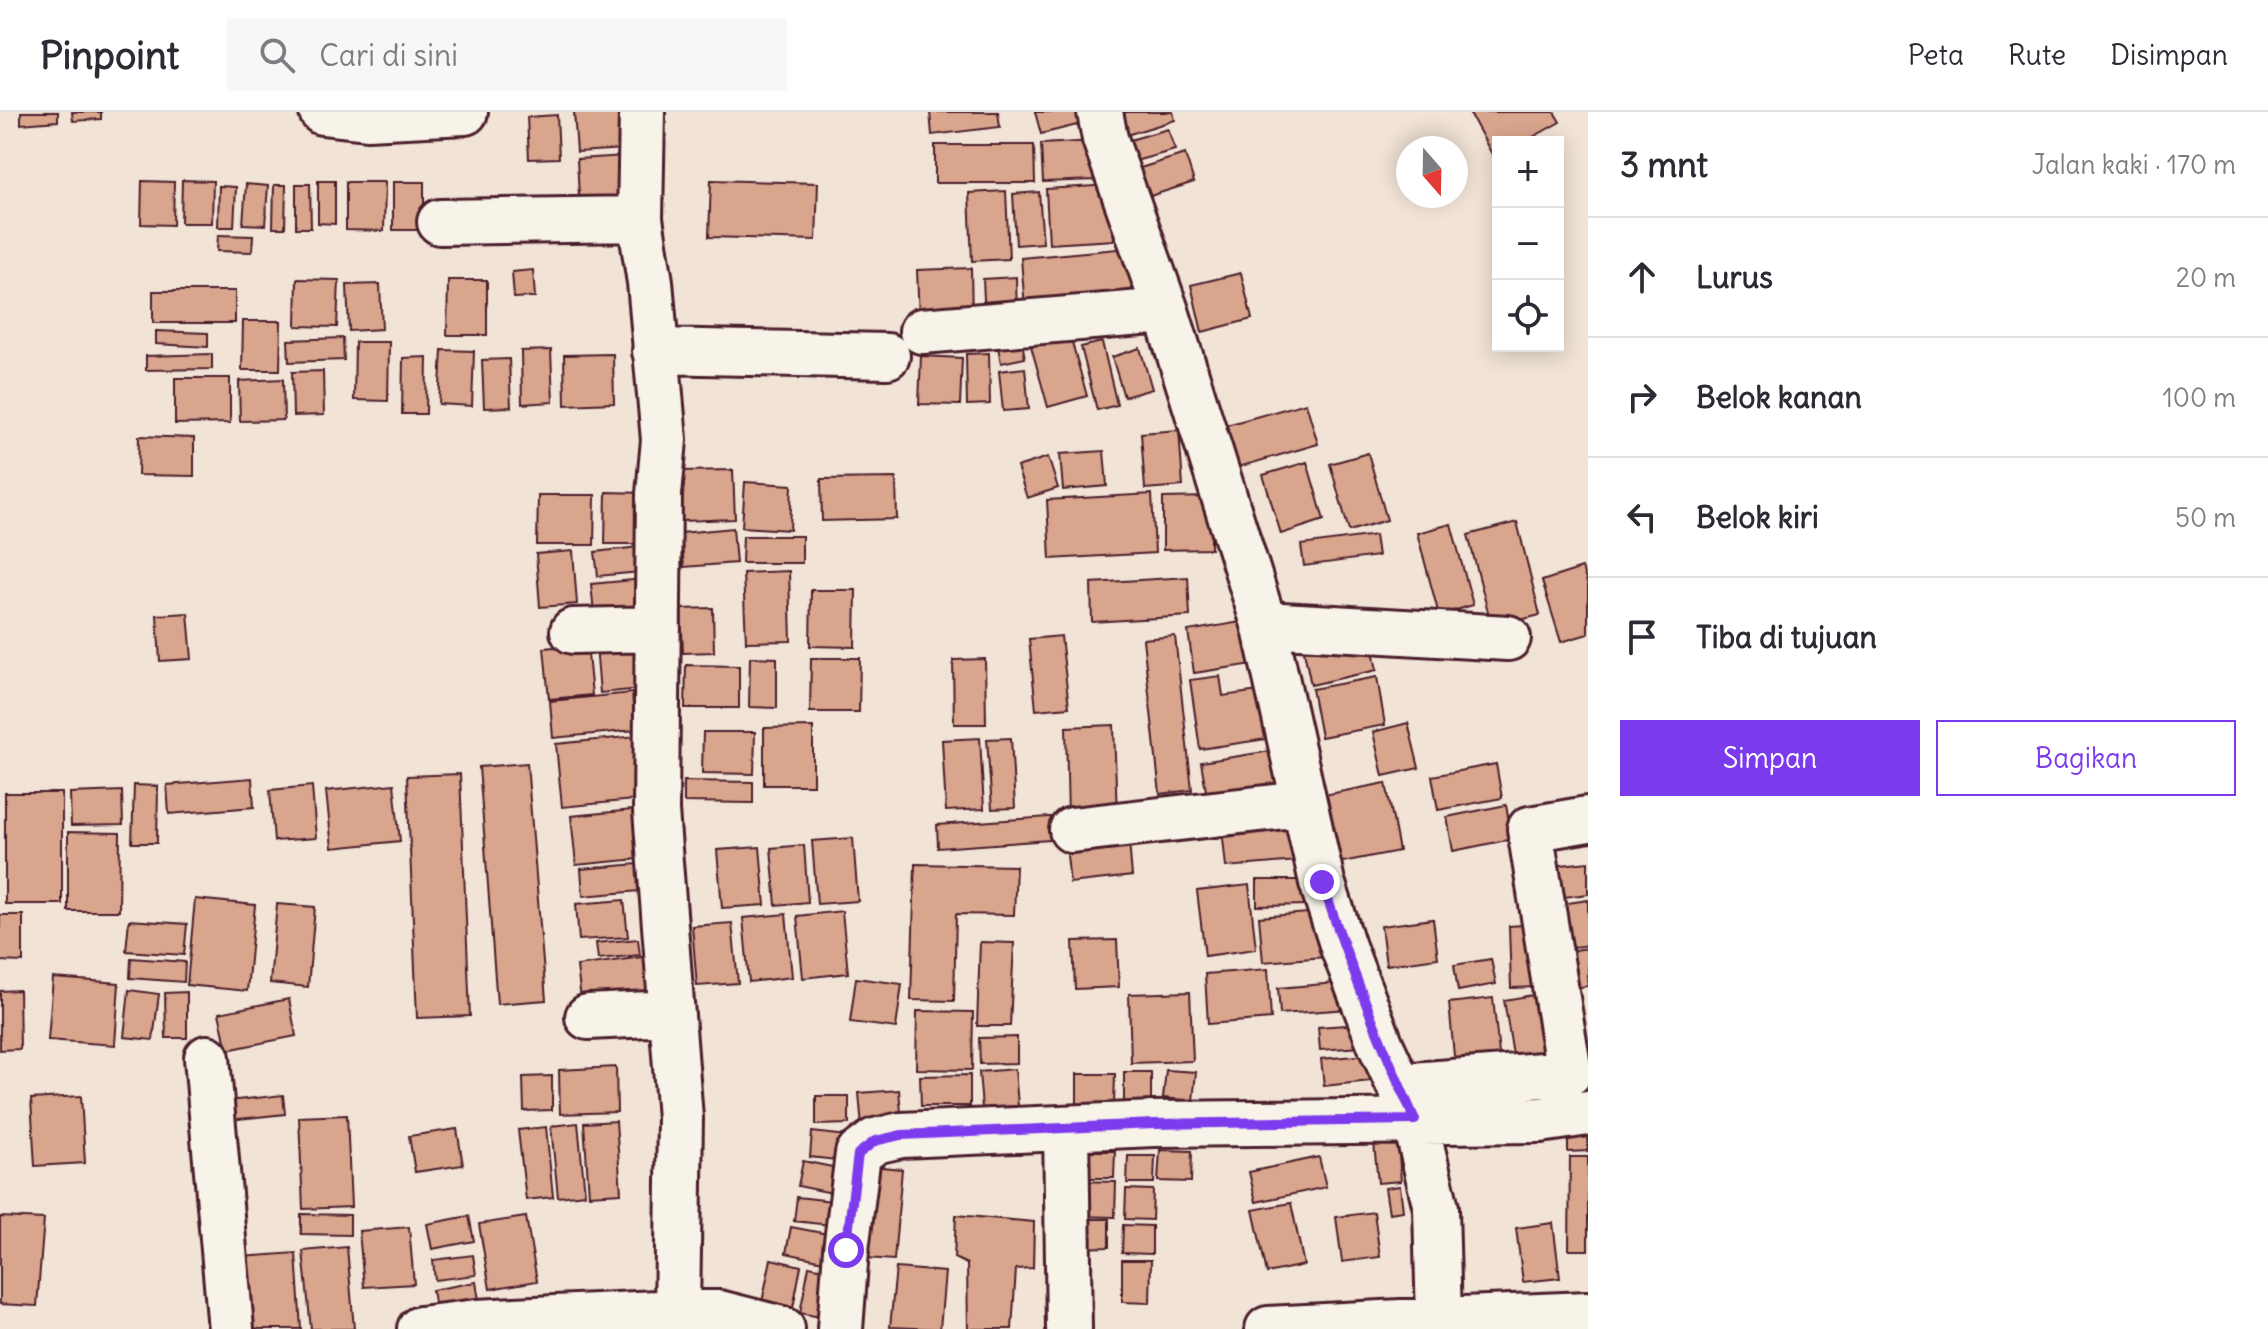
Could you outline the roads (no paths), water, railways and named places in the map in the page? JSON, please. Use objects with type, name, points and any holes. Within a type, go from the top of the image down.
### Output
[{"type":"street","points":[[322,112],[383,117],[465,112]]},
{"type":"street","points":[[642,112],[640,219],[650,282],[664,440],[659,494],[656,811],[698,1313]]},
{"type":"street","points":[[1100,112],[1105,139],[1166,311],[1264,624],[1319,870],[1343,947],[1381,1046],[1408,1103],[1436,1208],[1439,1324]]},
{"type":"street","points":[[440,222],[640,219]]},
{"type":"street","points":[[655,351],[904,344],[1166,311]]},
{"type":"street","points":[[1264,624],[1508,638]]},
{"type":"street","points":[[573,631],[658,629]]},
{"type":"street","points":[[1072,830],[1303,804]]},
{"type":"street","points":[[840,1329],[858,1154],[875,1141],[901,1135],[1066,1128],[1408,1103],[1569,1073],[1530,829],[1588,819]]},
{"type":"street","points":[[588,1017],[671,1013]]},
{"type":"street","points":[[207,1058],[231,1329]]},
{"type":"street","points":[[1408,1103],[1540,1120],[1588,1113]]},
{"type":"street","points":[[1066,1128],[1069,1329]]},
{"type":"street","points":[[420,1329],[698,1313],[782,1329]]},
{"type":"street","points":[[1268,1329],[1439,1324],[1588,1314]]}]
